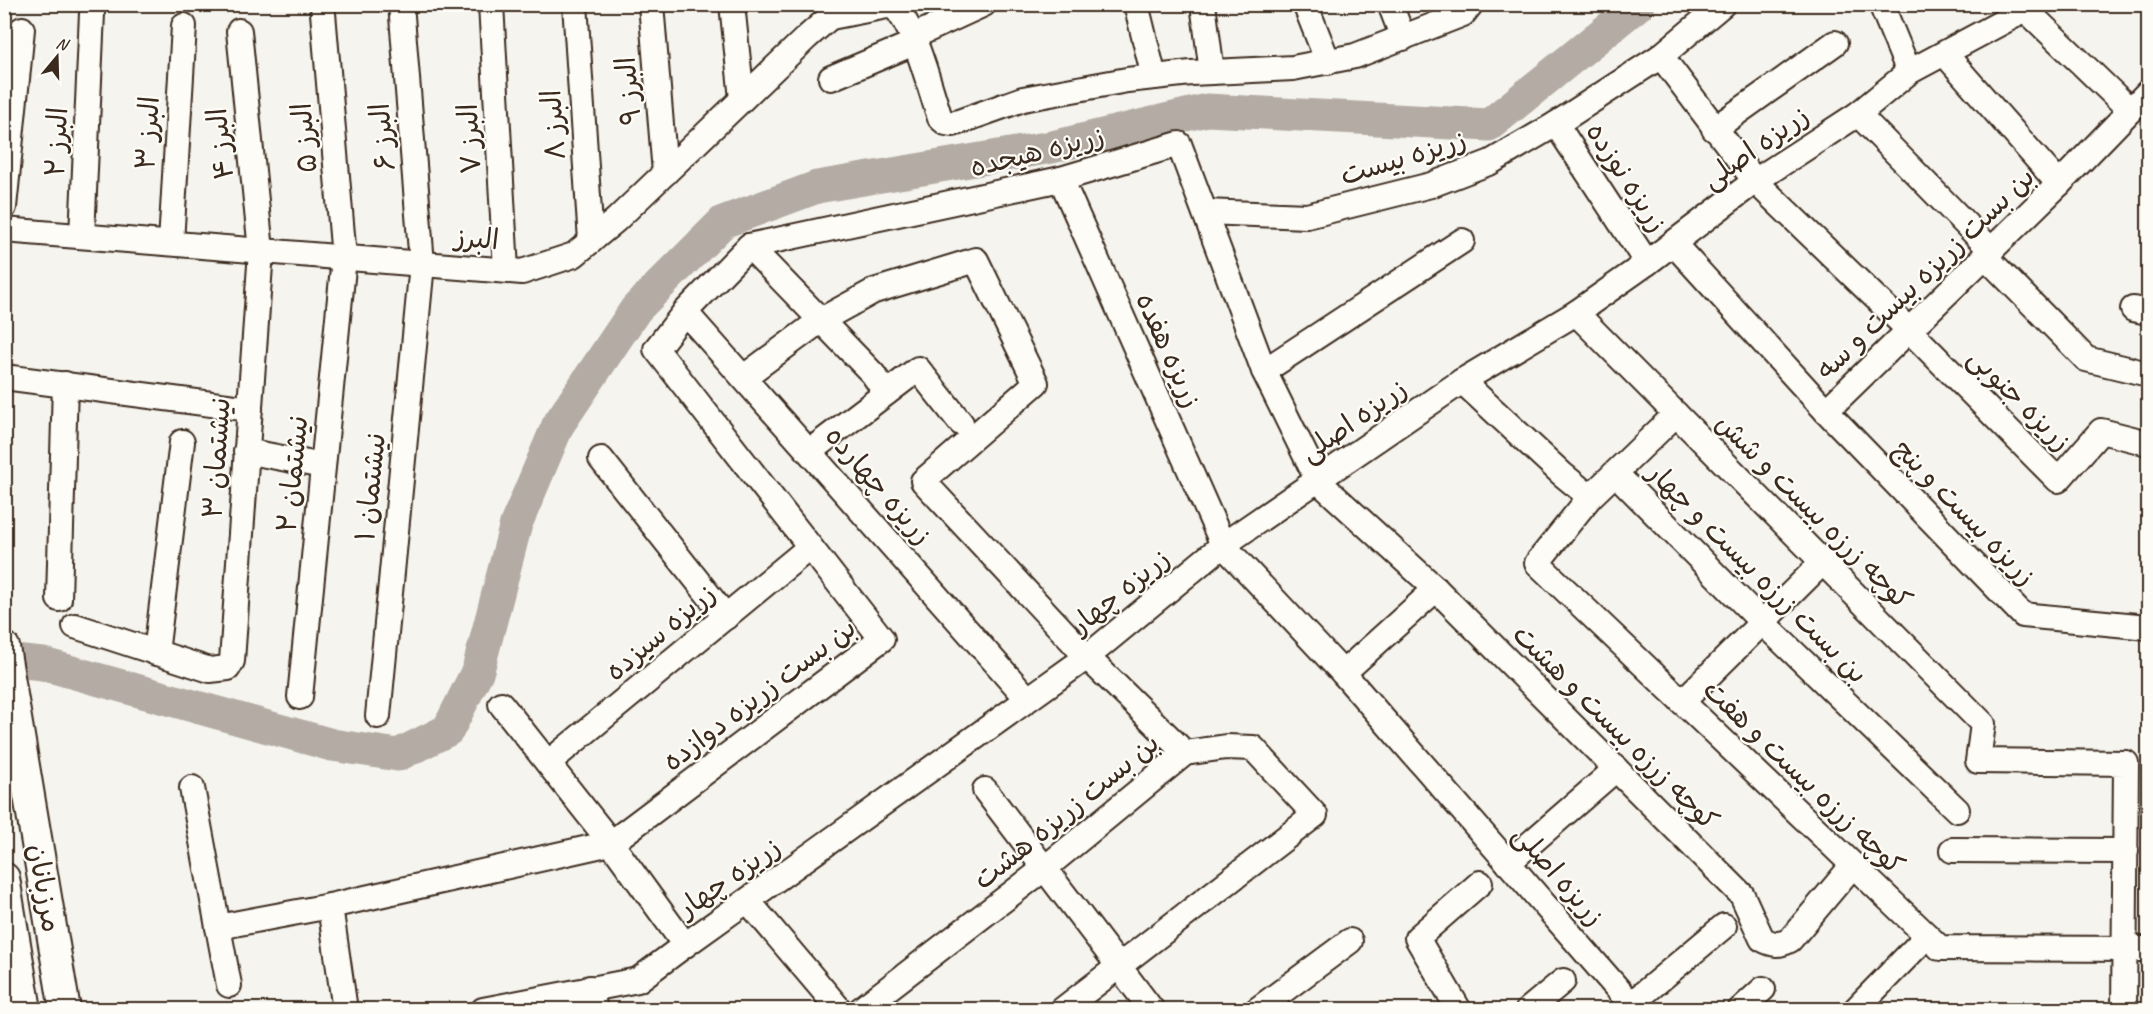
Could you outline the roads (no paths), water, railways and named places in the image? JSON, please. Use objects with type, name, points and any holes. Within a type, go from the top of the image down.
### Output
[{"type":"main road","name":"مرزبانان","points":[[4,647],[65,1010]]},
{"type":"main road","name":"مرزبانان","points":[[4,878],[19,1007]]},
{"type":"street","name":"البرز ۶","points":[[400,4],[423,264]]},
{"type":"street","name":"البرز ۷","points":[[491,4],[506,270]]},
{"type":"street","name":"البرز ۸","points":[[575,4],[591,241]]},
{"type":"street","name":"البرز ۹","points":[[651,4],[665,173]]},
{"type":"street","points":[[732,4],[742,99]]},
{"type":"street","points":[[831,78],[984,4]]},
{"type":"street","points":[[1136,4],[1154,77]]},
{"type":"street","points":[[1203,4],[1212,72]]},
{"type":"street","points":[[1305,4],[1328,62]]},
{"type":"street","points":[[1390,4],[1404,38]]},
{"type":"street","points":[[827,13],[888,6],[900,12],[913,40],[940,118],[946,123],[953,124],[1023,99],[1127,80],[1212,72],[1293,68],[1355,56],[1463,14],[1471,4]]},
{"type":"street","name":"زریزه بیست","points":[[1205,212],[1307,216],[1431,185],[1491,162],[1556,124],[1661,56],[1723,4]]},
{"type":"street","points":[[1881,4],[1909,72]]},
{"type":"street","points":[[2028,6],[2130,110]]},
{"type":"street","name":"زریزه اصلی","points":[[1634,1007],[1343,673],[1223,545],[1462,381],[1576,313],[1647,263],[1755,181],[1858,114],[1909,72],[2028,6]]},
{"type":"street","name":"البرز ۵","points":[[323,13],[344,258]]},
{"type":"street","name":"البرز","points":[[4,230],[522,272],[574,255],[616,220],[742,99],[827,13]]},
{"type":"street","name":"البرز ۲","points":[[82,236],[92,14]]},
{"type":"street","name":"البرز ۳","points":[[171,243],[184,26]]},
{"type":"street","points":[[4,207],[22,29]]},
{"type":"street","name":"البرز ۴","points":[[239,31],[261,251]]},
{"type":"street","points":[[1714,129],[1835,43]]},
{"type":"street","points":[[1945,54],[2059,184]]},
{"type":"street","points":[[1661,56],[1755,181],[1910,330]]},
{"type":"street","name":"بن بست زریزه بیست و سه","points":[[1673,243],[1826,411],[2059,184],[2148,92]]},
{"type":"street","points":[[1858,114],[2086,359],[2148,374]]},
{"type":"street","name":"زریزه نوزده","points":[[1556,124],[1647,263]]},
{"type":"street","name":"زریزه هیجده","points":[[749,246],[1061,179],[1179,144],[1264,371],[1318,481]]},
{"type":"street","name":"زریزه هفده","points":[[1061,179],[1223,545]]},
{"type":"street","points":[[1264,371],[1462,241]]},
{"type":"street","points":[[749,246],[873,374],[885,393]]},
{"type":"street","name":"بن بست زریزه دوازده","points":[[611,843],[882,639],[656,349],[685,312],[749,246]]},
{"type":"street","name":"نيشتمان ۳","points":[[156,652],[210,670],[228,668],[232,661],[261,251]]},
{"type":"street","name":"نيشتمان ۲","points":[[300,697],[344,258]]},
{"type":"street","points":[[744,377],[820,320],[873,291],[976,260],[1036,383],[923,481],[1087,657],[1185,753]]},
{"type":"street","name":"نيشتمان ۱","points":[[378,716],[423,264]]},
{"type":"street","name":"زریزه چهارده","points":[[685,312],[1028,698]]},
{"type":"street","name":"کوچه زرزه بیست و شش","points":[[1576,313],[1983,724],[1978,761],[2126,763],[2126,851]]},
{"type":"street","name":"زریزه جنوبی","points":[[1910,330],[2058,480],[2101,431],[2148,444]]},
{"type":"street","points":[[810,451],[918,369],[961,423]]},
{"type":"street","points":[[4,376],[250,409]]},
{"type":"street","points":[[1462,381],[1590,497]]},
{"type":"street","points":[[58,599],[65,384]]},
{"type":"street","name":"زریزه بیست و پنج","points":[[1826,411],[2023,615],[2148,627]]},
{"type":"street","points":[[1615,473],[1676,414]]},
{"type":"street","points":[[75,626],[156,652],[182,442]]},
{"type":"street","points":[[246,451],[323,466]]},
{"type":"street","points":[[601,459],[726,616]]},
{"type":"street","name":"بن بست زرزه بیست و چهار","points":[[1590,497],[1615,473],[1762,622],[1957,810]]},
{"type":"street","name":"کوچه زرزه بیست و هشت","points":[[1318,481],[1436,590],[1742,895],[1762,939],[1771,944],[1780,945],[1790,940],[1853,865]]},
{"type":"street","name":"کوچه زرزه بیست و هفت","points":[[1590,497],[1538,563],[1940,948],[2137,949]]},
{"type":"street","name":"زریزه چهار","points":[[611,843],[685,945],[1087,657],[1223,545]]},
{"type":"street","name":"زریزه سیزده","points":[[548,764],[810,547]]},
{"type":"street","points":[[1682,702],[1823,562]]},
{"type":"street","points":[[1343,673],[1436,590]]},
{"type":"street","points":[[218,927],[330,906],[611,843],[501,704]]},
{"type":"street","name":"بن بست زریزه هشت","points":[[860,1010],[1045,868],[1185,753],[1226,747],[1253,748],[1316,815],[1062,1010]]},
{"type":"street","points":[[1509,862],[1616,769]]},
{"type":"street","points":[[192,788],[229,985]]},
{"type":"street","points":[[985,790],[1152,1010]]},
{"type":"street","points":[[1952,850],[2126,851],[2137,949],[2124,1010]]},
{"type":"street","points":[[1459,1010],[1417,938],[1480,883]]},
{"type":"street","points":[[748,901],[840,1010]]},
{"type":"street","points":[[330,906],[345,1010]]},
{"type":"street","points":[[1634,1007],[1724,926]]},
{"type":"street","points":[[1855,1010],[1927,936]]},
{"type":"street","points":[[1257,1010],[1350,941]]},
{"type":"street","points":[[483,1010],[592,999],[638,980],[685,945]]},
{"type":"street","points":[[1528,1010],[1563,981]]},
{"type":"street","points":[[1740,1010],[1763,988]]},
{"type":"waterway","points":[[4,660],[43,664],[332,745],[398,755],[448,730],[478,670],[516,524],[558,425],[636,309],[723,222],[817,187],[1052,147],[1207,110],[1489,125],[1639,4]]}]
